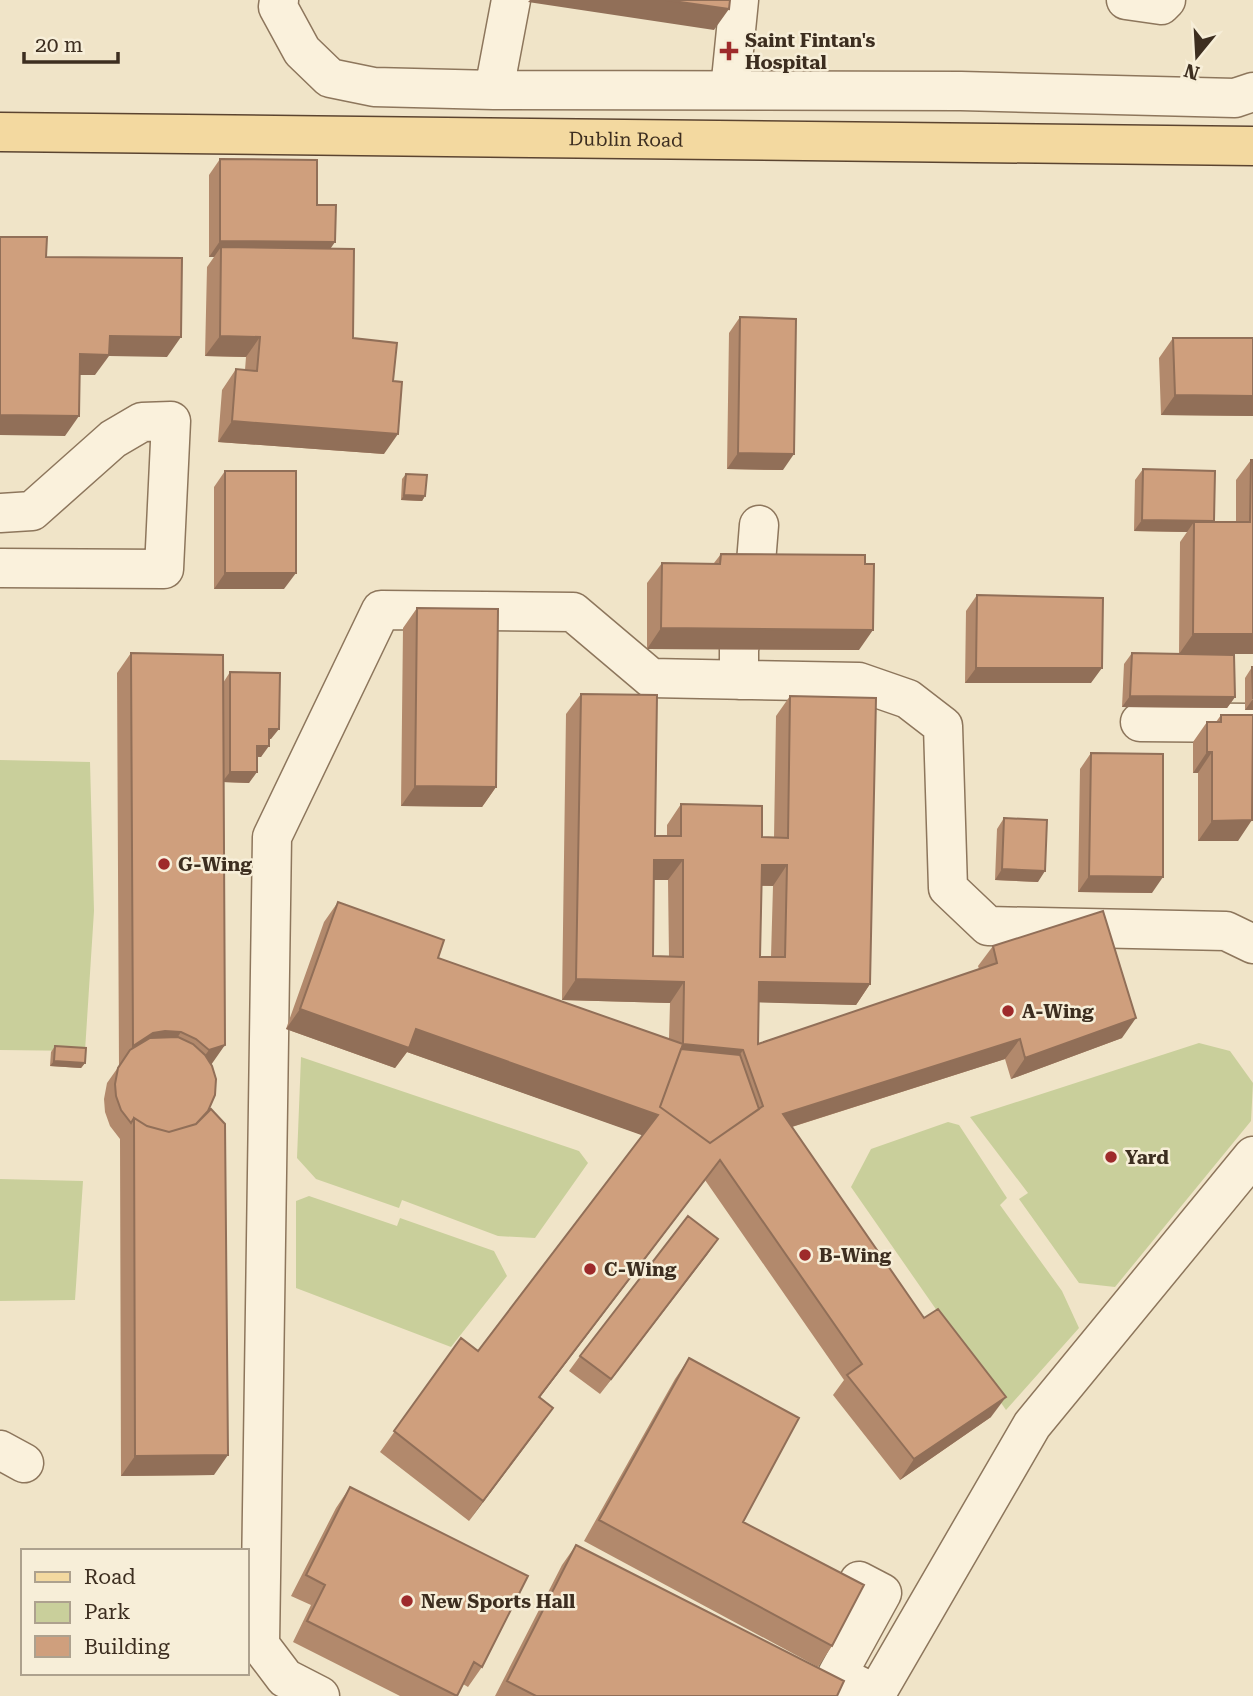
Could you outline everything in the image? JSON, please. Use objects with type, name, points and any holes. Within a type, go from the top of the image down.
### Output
[{"type":"main road","name":"Dublin Road","points":[[0,132],[1253,146]]},
{"type":"lane","points":[[279,0],[278,7],[302,51],[330,78],[374,87],[494,90],[961,91],[1235,99],[1253,92]]},
{"type":"lane","points":[[494,90],[511,0]]},
{"type":"lane","points":[[730,90],[739,0]]},
{"type":"lane","points":[[1126,0],[1161,5],[1166,0]]},
{"type":"lane","points":[[0,513],[32,511],[113,439],[142,422],[171,421],[164,569],[0,568]]},
{"type":"lane","points":[[739,680],[739,649],[755,575],[759,525]]},
{"type":"lane","points":[[320,1696],[285,1678],[260,1645],[272,837],[381,610],[573,612],[651,678],[859,682],[908,699],[943,726],[948,888],[988,926],[1226,931],[1253,944]]},
{"type":"lane","points":[[1140,722],[1253,723]]},
{"type":"lane","points":[[859,1581],[882,1593],[837,1675],[875,1695],[1032,1425],[1253,1156]]},
{"type":"green space","points":[[0,760],[90,762],[94,911],[85,1051],[0,1050]]},
{"type":"green space","name":"Yard","points":[[1199,1043],[1230,1051],[1253,1083],[1251,1121],[1115,1287],[1079,1283],[1019,1199],[1028,1193],[970,1117]]},
{"type":"green space","points":[[301,1057],[579,1151],[588,1163],[535,1238],[498,1236],[402,1200],[399,1208],[316,1179],[297,1158]]},
{"type":"green space","points":[[948,1122],[959,1125],[1007,1198],[1000,1205],[1062,1291],[1079,1328],[1006,1410],[851,1187],[871,1149]]},
{"type":"green space","points":[[0,1179],[83,1181],[75,1300],[0,1301]]},
{"type":"green space","points":[[309,1196],[397,1226],[400,1218],[494,1251],[507,1276],[451,1347],[296,1288],[296,1201]]},
{"type":"building","points":[[666,0],[730,0],[729,9]]},
{"type":"building","points":[[220,159],[317,160],[317,205],[336,205],[335,242],[220,241]]},
{"type":"building","points":[[0,237],[47,237],[46,257],[182,258],[181,337],[110,336],[109,355],[80,354],[79,416],[0,415]]},
{"type":"building","points":[[221,247],[354,249],[353,338],[397,343],[393,381],[402,382],[398,434],[232,421],[236,369],[257,371],[260,337],[220,336]]},
{"type":"building","points":[[740,317],[796,319],[794,454],[738,453]]},
{"type":"building","points":[[1173,338],[1253,338],[1253,396],[1175,395]]},
{"type":"building","points":[[1251,460],[1253,634],[1193,634],[1194,522],[1250,522]]},
{"type":"building","points":[[1143,469],[1215,471],[1214,521],[1142,520]]},
{"type":"building","points":[[225,471],[296,471],[296,573],[225,573]]},
{"type":"building","points":[[406,474],[427,475],[425,496],[404,495]]},
{"type":"building","points":[[721,554],[865,555],[865,564],[874,564],[873,630],[661,628],[662,563],[720,564]]},
{"type":"building","points":[[977,595],[1103,598],[1102,668],[976,668]]},
{"type":"building","points":[[417,608],[498,609],[496,787],[415,786]]},
{"type":"building","name":"G-Wing","points":[[131,653],[223,655],[225,1045],[209,1050],[196,1039],[181,1032],[165,1031],[153,1033],[133,1046]]},
{"type":"building","points":[[1132,653],[1234,655],[1235,697],[1130,696]]},
{"type":"building","points":[[230,672],[280,673],[279,729],[269,729],[269,746],[257,746],[257,772],[230,772]]},
{"type":"building","points":[[581,694],[657,695],[655,836],[681,836],[681,804],[762,806],[762,837],[788,838],[790,696],[876,698],[870,984],[759,982],[758,1044],[997,963],[993,946],[1103,911],[1136,1018],[1025,1058],[1020,1039],[783,1114],[924,1318],[938,1309],[1006,1397],[914,1459],[847,1375],[862,1364],[720,1160],[539,1397],[553,1408],[483,1501],[394,1431],[461,1338],[478,1351],[658,1115],[416,1029],[409,1048],[300,1009],[338,902],[444,940],[438,958],[683,1044],[684,982],[576,979]],"holes":[[[654,860],[683,860],[683,957],[653,956]],[[762,865],[787,865],[785,957],[760,957]],[[683,1044],[743,1050],[763,1106],[710,1143],[660,1107]]]},
{"type":"building","points":[[1221,715],[1253,715],[1252,820],[1212,821],[1212,752],[1207,752],[1207,722],[1221,722]]},
{"type":"building","points":[[1091,753],[1163,754],[1163,877],[1089,876]]},
{"type":"building","points":[[1004,818],[1047,820],[1045,871],[1002,869]]},
{"type":"building","points":[[178,1037],[193,1044],[212,1066],[216,1079],[215,1095],[208,1111],[196,1124],[169,1132],[147,1126],[134,1118],[131,1123],[121,1110],[116,1096],[118,1068],[130,1050],[150,1038]]},
{"type":"building","points":[[55,1046],[86,1048],[85,1063],[54,1061]]},
{"type":"building","points":[[681,1049],[740,1055],[759,1109],[710,1143],[660,1107]]},
{"type":"building","points":[[211,1109],[225,1124],[228,1455],[135,1456],[134,1118],[147,1126],[169,1132],[196,1124]]},
{"type":"building","points":[[688,1216],[718,1239],[611,1379],[580,1356]]},
{"type":"building","points":[[689,1358],[799,1418],[743,1522],[864,1585],[832,1646],[599,1520]]},
{"type":"building","name":"New Sports Hall","points":[[350,1487],[528,1576],[482,1667],[474,1662],[457,1696],[307,1621],[325,1585],[306,1575]]},
{"type":"building","points":[[576,1545],[844,1681],[837,1696],[536,1696],[507,1681]]},
{"type":"place","name":"Saint Fintan's Hospital","points":[[729,51]]},
{"type":"place","name":"G-Wing","points":[[164,864]]},
{"type":"place","name":"A-Wing","points":[[1008,1011]]},
{"type":"place","name":"Yard","points":[[1111,1157]]},
{"type":"place","name":"B-Wing","points":[[805,1255]]},
{"type":"place","name":"C-Wing","points":[[590,1269]]},
{"type":"place","name":"New Sports Hall","points":[[407,1601]]}]
